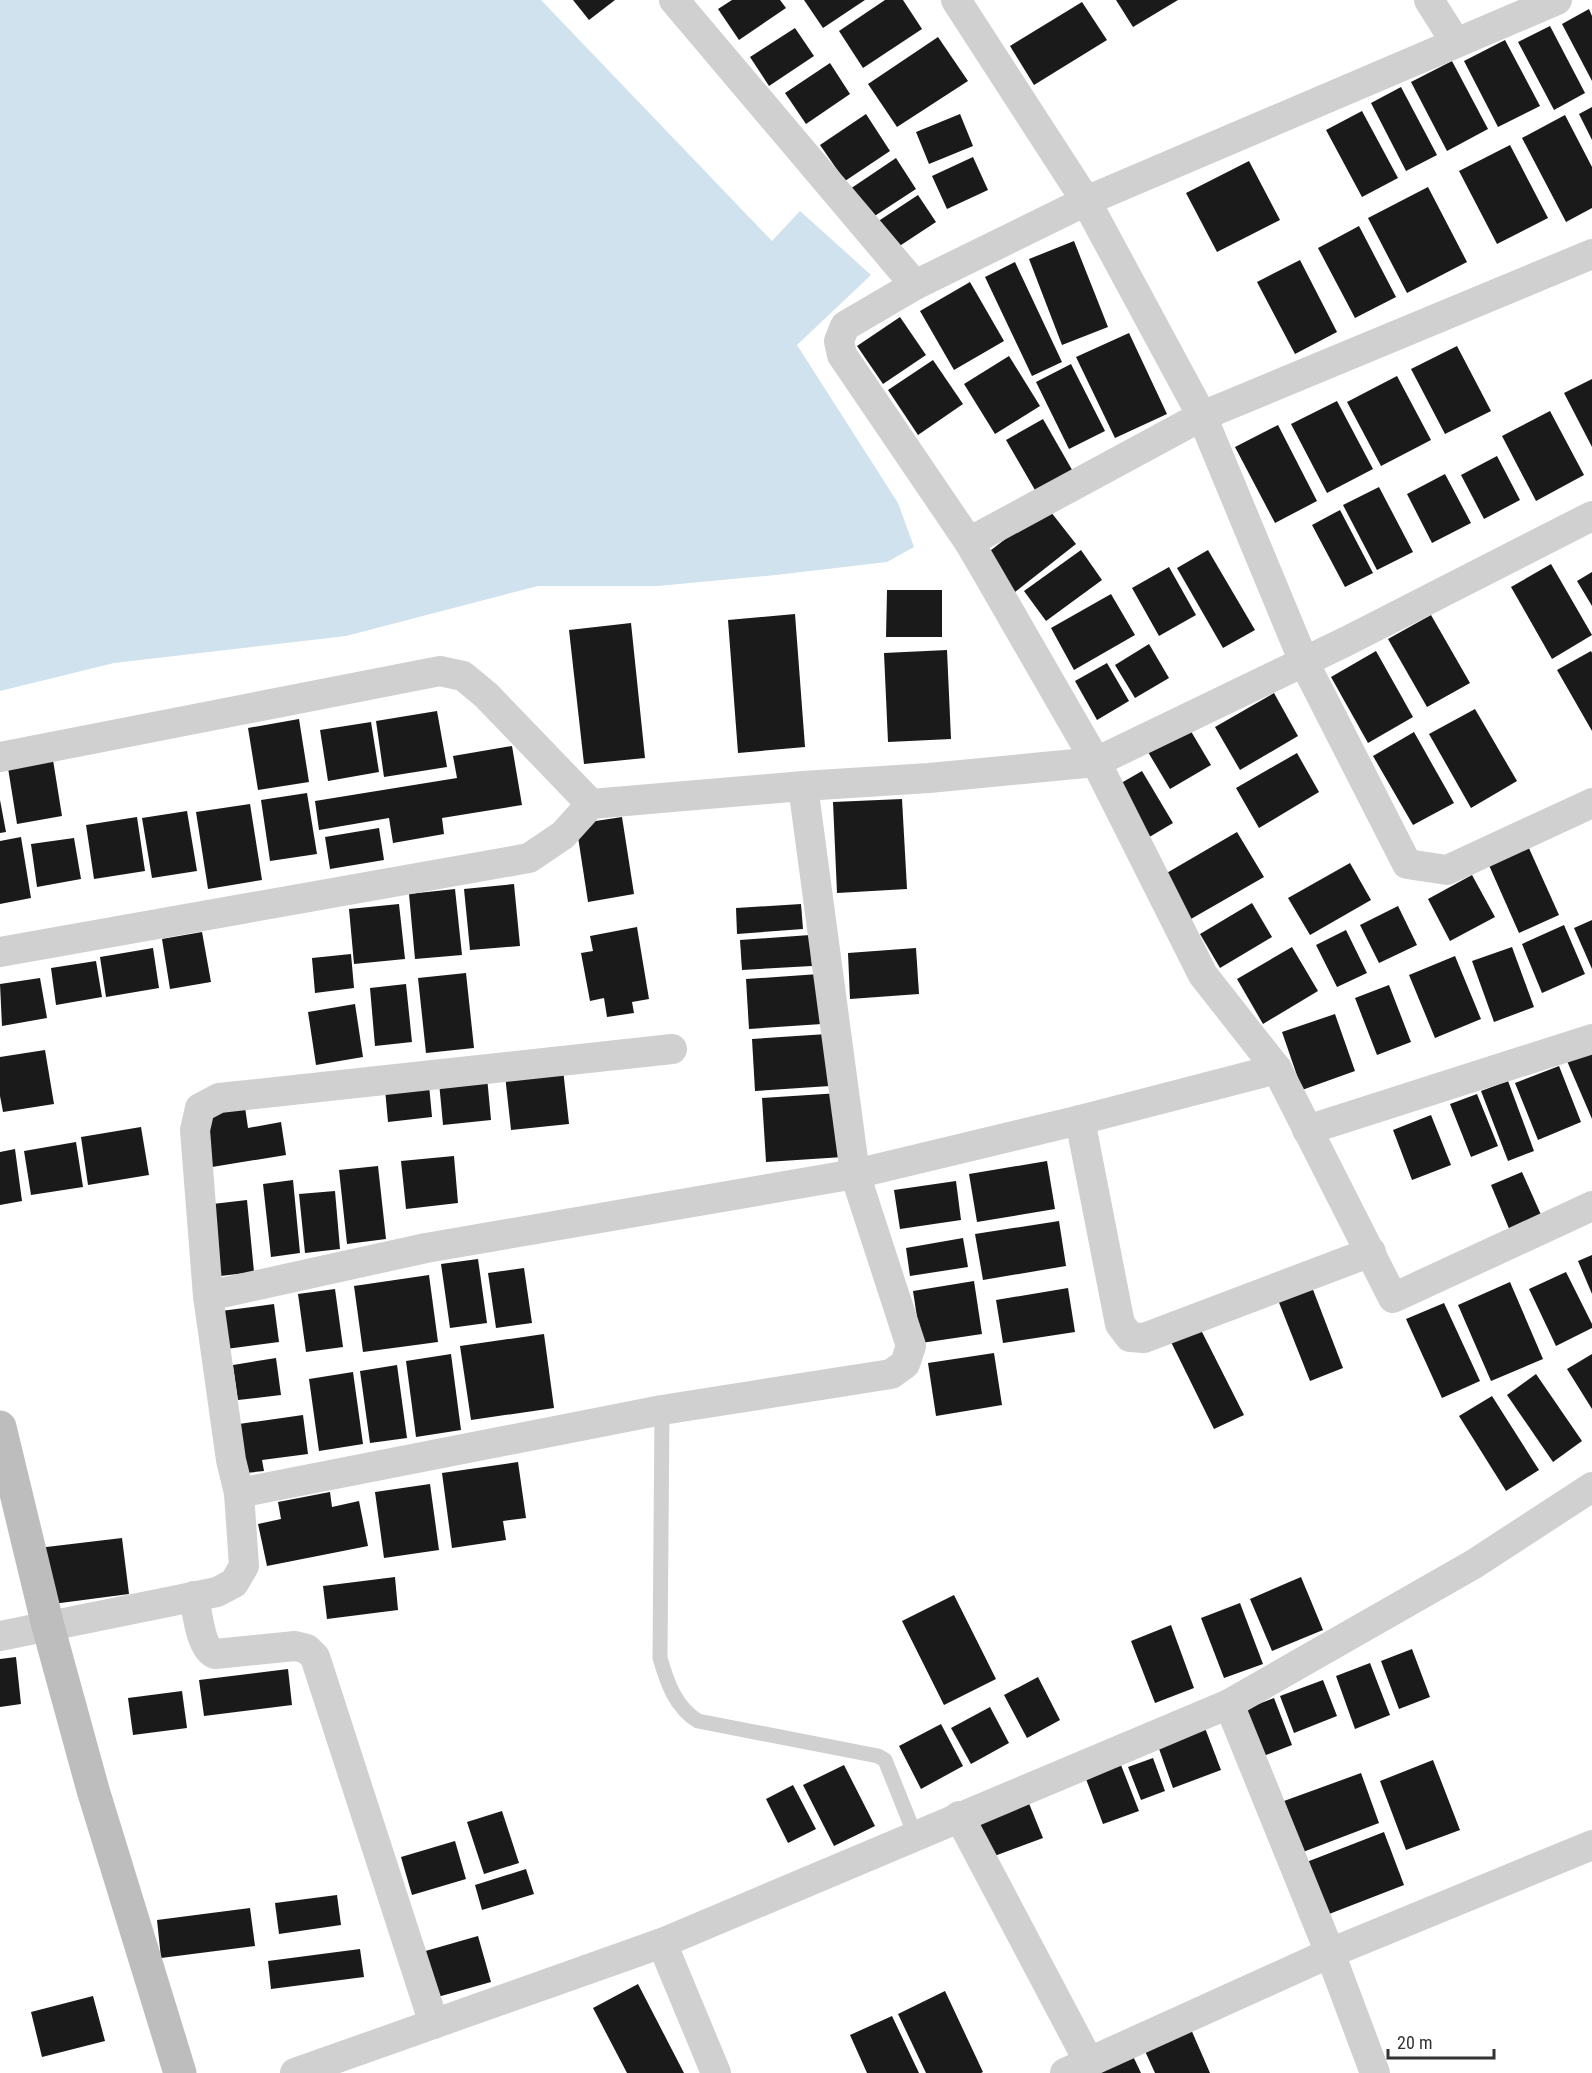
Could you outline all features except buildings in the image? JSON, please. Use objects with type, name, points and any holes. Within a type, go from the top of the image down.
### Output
[{"type":"street","points":[[674,0],[915,285]]},
{"type":"street","points":[[956,0],[1086,201],[1202,416],[1304,662],[1407,864],[1447,870],[1592,804]]},
{"type":"street","points":[[1429,0],[1456,43]]},
{"type":"street","points":[[1557,0],[1086,201],[915,285],[845,326],[839,341],[842,355],[969,542],[1096,762],[1203,975],[1277,1069],[1393,1298],[1592,1206]]},
{"type":"street","points":[[969,542],[1202,416],[1592,254]]},
{"type":"street","points":[[0,952],[529,858],[563,835],[591,804],[929,778],[1096,762],[1304,662],[1592,516]]},
{"type":"street","points":[[0,757],[440,671],[463,676],[486,695],[591,804]]},
{"type":"street","points":[[239,1493],[662,1410],[891,1374],[905,1364],[911,1346],[855,1174],[802,786]]},
{"type":"street","points":[[1307,1130],[1592,1039]]},
{"type":"street","points":[[0,1636],[217,1592],[234,1583],[244,1566],[239,1493],[231,1460],[208,1296],[195,1130],[200,1108],[219,1098],[672,1049]]},
{"type":"street","points":[[208,1296],[426,1248],[855,1174],[1080,1120],[1277,1069]]},
{"type":"street","points":[[1080,1120],[1120,1324],[1130,1337],[1144,1338],[1371,1252]]},
{"type":"street","points":[[0,1427],[48,1626],[93,1790],[180,2073]]},
{"type":"street","points":[[295,2073],[662,1943],[1229,1704],[1474,1564],[1592,1487]]},
{"type":"street","points":[[194,1596],[204,1642],[210,1652],[215,1654],[295,1646],[307,1649],[315,1657],[434,2024]]},
{"type":"street","points":[[1229,1704],[1330,1953],[1375,2073]]},
{"type":"street","points":[[960,1816],[1077,2067],[1330,1953],[1592,1845]]},
{"type":"street","points":[[662,1943],[716,2073]]},
{"type":"lane","points":[[662,1410],[660,1658],[667,1683],[685,1713],[698,1721],[878,1756],[885,1760],[915,1835]]},
{"type":"water","points":[[0,0],[541,0],[772,241],[800,211],[871,275],[797,345],[898,503],[914,547],[887,562],[776,575],[658,586],[538,586],[346,636],[114,663],[0,691]]}]
